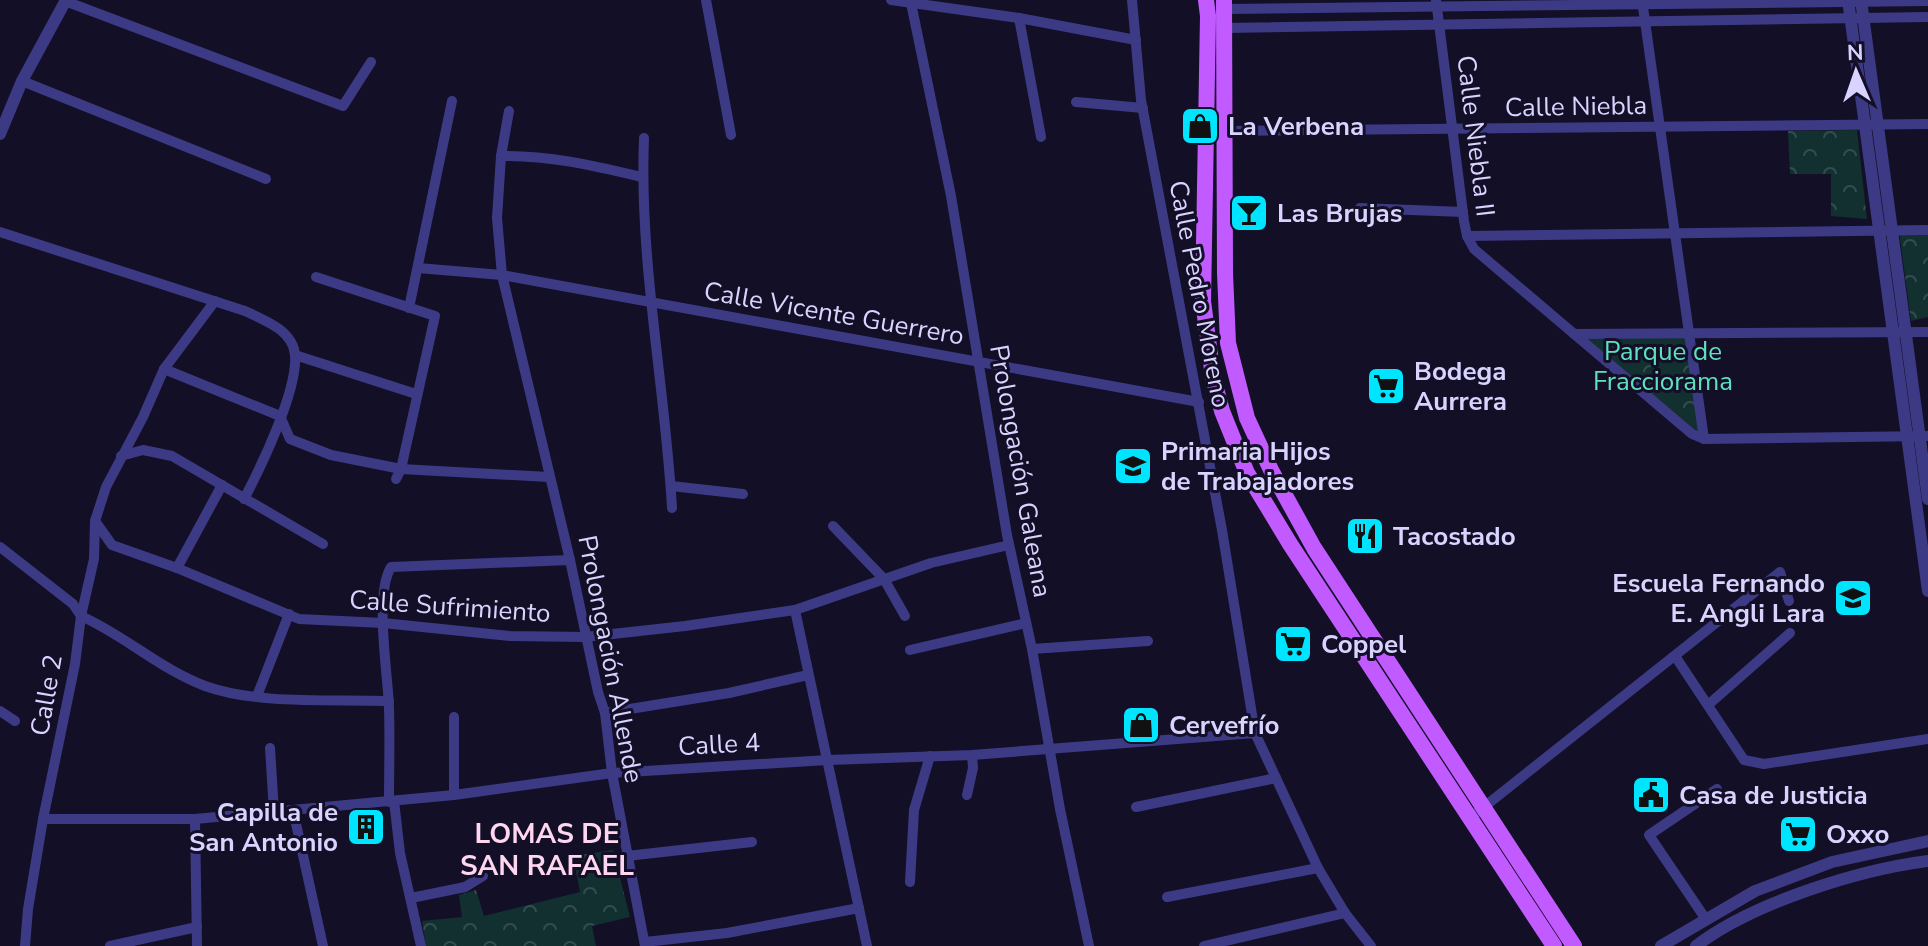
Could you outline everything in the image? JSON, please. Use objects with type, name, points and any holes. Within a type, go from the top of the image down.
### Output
[{"type":"main road","points":[[1206,0],[1203,301],[1213,377],[1222,411],[1247,473],[1290,544],[1476,813],[1574,946]]},
{"type":"main road","points":[[1224,5],[1228,343],[1247,418],[1271,470],[1314,548],[1554,946]]},
{"type":"street","points":[[706,0],[731,135]]},
{"type":"street","points":[[891,0],[1019,18],[1136,40]]},
{"type":"street","name":"Calle Pedro Moreno","points":[[1132,0],[1143,108],[1199,402],[1255,733],[1318,868],[1345,913],[1371,946]]},
{"type":"street","points":[[0,134],[22,81],[66,1],[343,106],[371,62]]},
{"type":"street","points":[[1855,1],[1899,332],[1928,499]]},
{"type":"street","points":[[1225,28],[1438,12],[1643,2],[1928,1]]},
{"type":"street","points":[[1643,2],[1704,439],[1918,437]]},
{"type":"street","name":"Prolongación Galeana","points":[[911,3],[951,196],[1009,545],[1089,946]]},
{"type":"street","points":[[1224,5],[1645,22],[1928,17]]},
{"type":"street","name":"Calle Niebla II","points":[[1438,12],[1463,212],[1467,236],[1474,249],[1692,434],[1704,439]]},
{"type":"street","points":[[1019,18],[1041,137]]},
{"type":"street","points":[[22,81],[266,179]]},
{"type":"street","points":[[409,308],[452,101]]},
{"type":"street","points":[[1076,102],[1143,108]]},
{"type":"street","name":"Prolongación Allende","points":[[509,111],[501,156],[497,218],[502,275],[605,713],[612,773],[645,944]]},
{"type":"street","name":"Calle Niebla","points":[[1225,131],[1928,124]]},
{"type":"street","points":[[644,138],[642,177],[650,302],[668,445],[672,508]]},
{"type":"street","points":[[501,156],[532,155],[642,177]]},
{"type":"street","points":[[1360,208],[1463,212]]},
{"type":"street","points":[[1467,236],[1928,230]]},
{"type":"street","points":[[0,232],[245,311],[278,327],[295,348],[296,369],[262,464],[244,499]]},
{"type":"street","name":"Calle Vicente Guerrero","points":[[418,268],[502,275],[1199,402]]},
{"type":"street","points":[[316,277],[435,316],[398,474]]},
{"type":"street","name":"Calle 2","points":[[25,946],[43,819],[94,559],[95,521],[106,487],[164,369],[215,301]]},
{"type":"street","points":[[1180,303],[1203,301]]},
{"type":"street","points":[[1574,334],[1928,332]]},
{"type":"street","points":[[295,355],[416,394]]},
{"type":"street","points":[[164,369],[280,416],[290,439],[331,455],[398,474],[549,477]]},
{"type":"street","points":[[1918,437],[1928,591]]},
{"type":"street","points":[[121,456],[143,450],[172,456],[323,544]]},
{"type":"street","points":[[177,568],[222,485]]},
{"type":"street","points":[[671,486],[743,494]]},
{"type":"street","name":"Calle Sufrimiento","points":[[95,521],[112,545],[177,568],[299,619],[383,623],[510,636],[585,637],[795,610],[931,563],[1009,545]]},
{"type":"street","points":[[833,526],[884,579],[905,616]]},
{"type":"street","points":[[0,547],[73,604],[81,616],[204,685],[257,696],[389,701]]},
{"type":"street","points":[[421,946],[392,801],[383,623],[386,576],[391,567],[570,560]]},
{"type":"street","points":[[1476,813],[1780,572],[1789,601]]},
{"type":"street","points":[[795,610],[867,946]]},
{"type":"street","points":[[257,696],[289,614]]},
{"type":"street","points":[[910,650],[1026,623]]},
{"type":"street","points":[[1708,705],[1790,633]]},
{"type":"street","points":[[1032,649],[1148,641]]},
{"type":"street","points":[[1675,656],[1744,760],[1764,764],[1928,739]]},
{"type":"street","points":[[605,713],[729,693],[808,675]]},
{"type":"street","points":[[0,711],[15,721]]},
{"type":"street","points":[[454,717],[454,795]]},
{"type":"street","name":"Calle 4","points":[[43,819],[195,819],[454,795],[612,773],[972,755],[1255,733]]},
{"type":"street","points":[[270,748],[274,812]]},
{"type":"street","points":[[967,795],[973,768],[972,755]]},
{"type":"street","points":[[910,882],[914,810],[930,756]]},
{"type":"street","points":[[1136,807],[1276,778]]},
{"type":"street","points":[[1717,789],[1649,835],[1699,922],[1700,943],[1770,906],[1822,887],[1928,861]]},
{"type":"street","points":[[293,810],[323,946]]},
{"type":"street","points":[[195,819],[197,946]]},
{"type":"street","points":[[1661,946],[1755,891],[1832,862],[1928,841]]},
{"type":"street","points":[[627,856],[752,842]]},
{"type":"street","points":[[1167,897],[1318,868]]},
{"type":"street","points":[[411,898],[465,887],[483,876]]},
{"type":"street","points":[[645,944],[727,933],[859,908]]},
{"type":"street","points":[[1204,946],[1345,913]]},
{"type":"street","points":[[110,946],[197,927]]},
{"type":"green space","points":[[1857,130],[1867,219],[1831,216],[1831,174],[1790,174],[1788,131]]},
{"type":"green space","points":[[1899,231],[1928,232],[1928,317],[1911,321]]},
{"type":"green space","name":"Parque de Fracciorama","points":[[1690,335],[1704,439],[1577,336]]},
{"type":"green space","points":[[613,850],[630,917],[592,926],[596,946],[426,946],[422,921],[462,917],[459,895],[476,890],[484,916],[580,892],[573,856]]},
{"type":"place","name":"La Verbena","points":[[1200,126]]},
{"type":"place","name":"Las Brujas","points":[[1249,213]]},
{"type":"place","name":"Bodega Aurrera","points":[[1386,386]]},
{"type":"place","name":"Primaria Hijos de Trabajadores","points":[[1133,466]]},
{"type":"place","name":"Tacostado","points":[[1365,536]]},
{"type":"place","name":"Escuela Fernando E. Angli Lara","points":[[1853,598]]},
{"type":"place","name":"Coppel","points":[[1293,644]]},
{"type":"place","name":"Cervefrío","points":[[1141,725]]},
{"type":"place","name":"Casa de Justicia","points":[[1651,795]]},
{"type":"place","name":"Capilla de San Antonio","points":[[366,827]]},
{"type":"place","name":"Oxxo","points":[[1798,834]]},
{"type":"district","name":"LOMAS DE SAN RAFAEL","points":[[547,849]]}]
